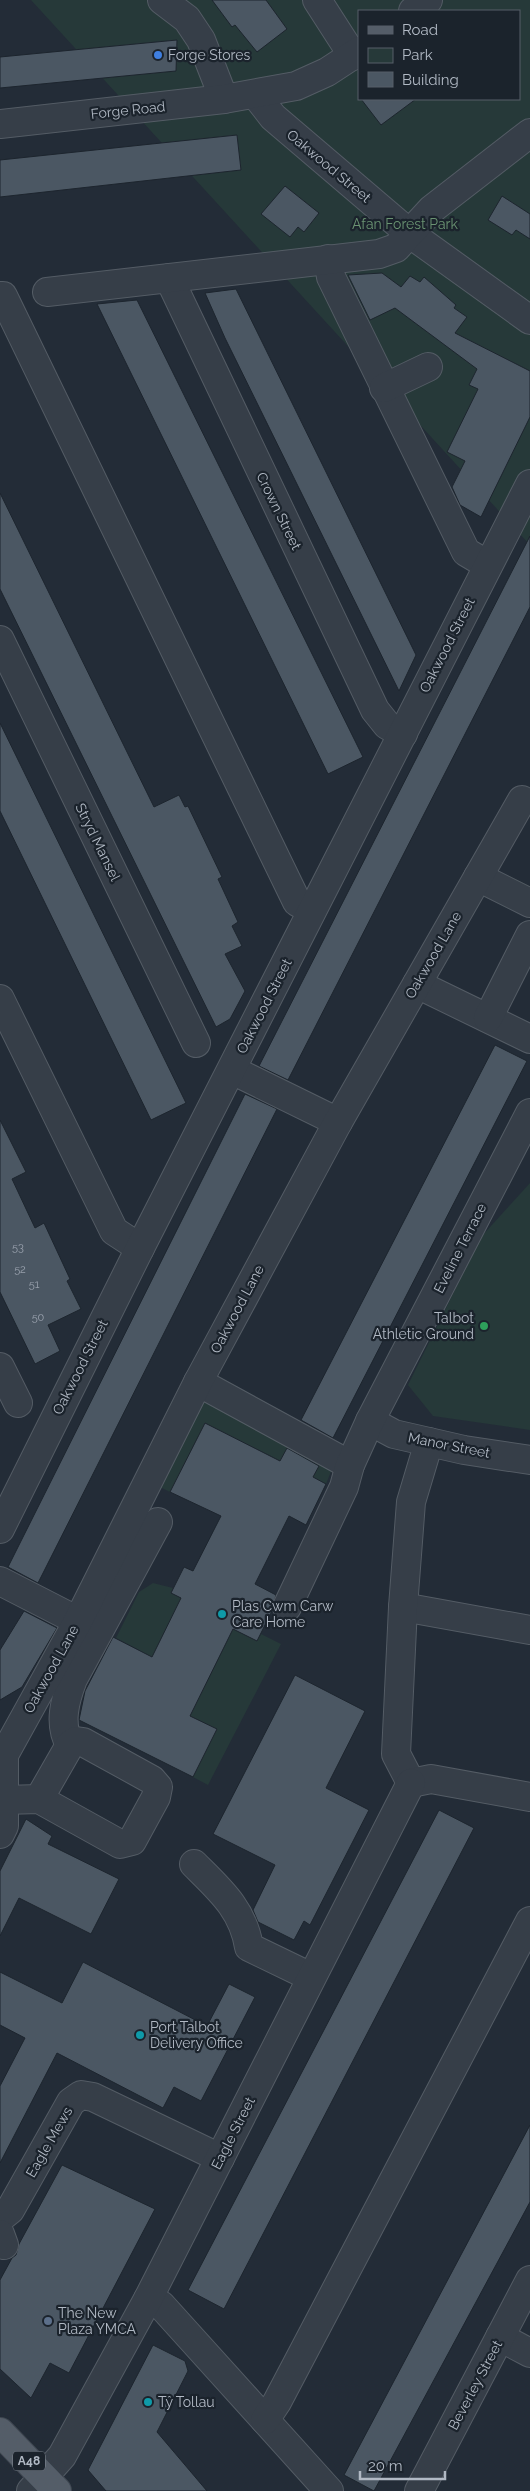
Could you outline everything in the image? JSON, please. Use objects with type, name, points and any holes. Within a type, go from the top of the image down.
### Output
[{"type":"main road","name":"A48","points":[[0,2432],[44,2486]]},
{"type":"street","points":[[162,0],[188,19],[201,40],[224,99]]},
{"type":"street","points":[[317,0],[356,53]]},
{"type":"street","points":[[414,10],[428,0]]},
{"type":"street","name":"Forge Road","points":[[0,124],[224,99],[296,86],[327,72],[356,53]]},
{"type":"street","name":"Oakwood Street","points":[[255,94],[273,118],[409,233],[529,317]]},
{"type":"street","points":[[47,292],[389,251],[396,248],[432,209],[530,134]]},
{"type":"street","points":[[328,259],[331,277],[466,552],[488,565]]},
{"type":"street","name":"Crown Street","points":[[168,278],[375,710],[387,725],[403,734]]},
{"type":"street","points":[[1,296],[297,902],[312,910]]},
{"type":"street","points":[[384,388],[428,368]]},
{"type":"street","name":"Oakwood Street","points":[[0,1529],[140,1248],[530,484]]},
{"type":"street","name":"Stryd Mansel","points":[[0,640],[196,1043]]},
{"type":"street","name":"Oakwood Lane","points":[[0,1834],[4,1826],[2,1756],[78,1621],[198,1382],[338,1122],[522,800]]},
{"type":"street","points":[[478,876],[530,903]]},
{"type":"street","points":[[488,1018],[530,935]]},
{"type":"street","points":[[417,984],[526,1036]]},
{"type":"street","points":[[0,999],[114,1231],[125,1240],[140,1248]]},
{"type":"street","points":[[232,1070],[338,1122]]},
{"type":"street","name":"Eveline Terrace","points":[[288,1606],[344,1487],[350,1465],[370,1421],[530,1113]]},
{"type":"street","points":[[0,1367],[18,1403]]},
{"type":"street","points":[[198,1382],[350,1465]]},
{"type":"street","name":"Manor Street","points":[[370,1421],[394,1434],[530,1460]]},
{"type":"street","points":[[429,1442],[410,1502],[396,1754],[411,1783],[431,1779],[530,1797]]},
{"type":"street","points":[[70,1745],[65,1737],[63,1721],[69,1689],[158,1522]]},
{"type":"street","points":[[0,1581],[78,1621]]},
{"type":"street","points":[[403,1606],[530,1630]]},
{"type":"street","points":[[4,1800],[39,1799],[120,1844],[132,1841],[156,1798],[158,1788],[152,1780],[83,1742],[76,1741],[70,1745],[39,1799]]},
{"type":"street","name":"Eagle Street","points":[[44,2486],[148,2299],[411,1783]]},
{"type":"street","points":[[194,1864],[232,1902],[247,1933],[249,1946],[311,1976]]},
{"type":"street","points":[[265,2420],[277,2402],[530,1921]]},
{"type":"street","name":"Eagle Mews","points":[[0,2218],[10,2210],[71,2102],[81,2095],[93,2096],[220,2158]]},
{"type":"street","name":"Beverley Street","points":[[419,2491],[530,2280]]},
{"type":"street","points":[[148,2299],[161,2305],[329,2491]]},
{"type":"street","points":[[500,2338],[530,2353]]},
{"type":"green space","name":"Afan Forest Park","points":[[31,0],[530,0],[530,545]]},
{"type":"green space","name":"Talbot Athletic Ground","points":[[530,1183],[530,1430],[433,1416],[408,1385],[481,1237]]},
{"type":"green space","points":[[203,1395],[332,1469],[326,1484],[205,1423],[170,1492],[158,1486]]},
{"type":"green space","points":[[153,1583],[173,1588],[171,1593],[181,1598],[169,1645],[123,1682],[139,1650],[116,1638],[139,1592]]},
{"type":"green space","points":[[233,1629],[257,1641],[261,1634],[281,1644],[208,1785],[193,1777],[217,1729],[190,1716]]},
{"type":"building","points":[[212,0],[266,0],[287,29],[257,52],[235,25],[232,27]]},
{"type":"building","points":[[177,40],[176,71],[0,88],[0,57]]},
{"type":"building","points":[[362,100],[415,100],[381,125]]},
{"type":"building","points":[[237,135],[241,170],[0,197],[0,160]]},
{"type":"building","points":[[285,186],[319,213],[304,232],[298,227],[290,237],[261,214]]},
{"type":"building","points":[[502,196],[530,214],[530,239],[516,230],[512,235],[488,220]]},
{"type":"building","points":[[382,273],[401,287],[410,276],[420,282],[424,277],[456,305],[454,308],[467,317],[455,333],[530,371],[530,417],[481,517],[460,505],[452,487],[465,461],[447,452],[478,389],[469,385],[477,369],[395,308],[370,320],[348,275]]},
{"type":"building","points":[[236,289],[416,655],[399,691],[225,338],[205,293]]},
{"type":"building","points":[[137,300],[363,757],[328,774],[97,304]]},
{"type":"building","points":[[0,493],[154,807],[179,795],[185,807],[188,806],[222,877],[218,879],[238,922],[232,926],[242,946],[225,954],[245,991],[230,1019],[216,1027],[0,589]]},
{"type":"building","points":[[530,536],[530,607],[288,1080],[259,1066]]},
{"type":"building","points":[[0,723],[186,1103],[151,1120],[0,811]]},
{"type":"building","points":[[495,1045],[527,1061],[333,1438],[301,1420]]},
{"type":"building","points":[[245,1094],[277,1109],[38,1583],[8,1567]]},
{"type":"building","points":[[0,1120],[26,1172],[12,1179],[35,1228],[44,1223],[70,1279],[67,1281],[81,1309],[48,1325],[60,1351],[35,1364],[0,1292]]},
{"type":"building","name":"Plas Cwm Carw Care Home","points":[[205,1423],[280,1461],[287,1448],[319,1466],[313,1477],[326,1484],[306,1525],[289,1516],[255,1584],[276,1595],[272,1611],[257,1641],[233,1629],[190,1716],[217,1729],[193,1777],[79,1720],[85,1691],[113,1637],[152,1657],[181,1598],[171,1593],[184,1567],[193,1571],[221,1516],[170,1492]]},
{"type":"building","points":[[24,1611],[57,1628],[22,1687],[0,1700],[0,1650]]},
{"type":"building","points":[[295,1675],[365,1711],[326,1788],[369,1810],[310,1925],[304,1921],[294,1940],[258,1922],[253,1910],[275,1865],[213,1834]]},
{"type":"building","points":[[439,1810],[474,1828],[224,2309],[188,2290]]},
{"type":"building","points":[[26,1819],[52,1836],[48,1844],[119,1879],[91,1934],[19,1898],[0,1936],[0,1871]]},
{"type":"building","name":"Port Talbot Delivery Office","points":[[83,1962],[207,2026],[229,1984],[255,1997],[201,2101],[174,2087],[163,2108],[57,2053],[0,2163],[0,2086],[25,2038],[0,2025],[0,1972],[62,2003]]},
{"type":"building","points":[[530,2125],[530,2202],[374,2491],[344,2475]]},
{"type":"building","name":"The New Plaza YMCA","points":[[62,2165],[155,2209],[69,2373],[50,2363],[31,2398],[0,2369],[0,2280],[12,2258],[16,2255],[19,2244]]},
{"type":"building","name":"Tŷ Tollau","points":[[153,2345],[185,2361],[188,2371],[157,2432],[207,2491],[106,2491],[88,2470]]},
{"type":"place","name":"Forge Stores","points":[[158,55]]},
{"type":"place","name":"Talbot Athletic Ground","points":[[484,1326]]},
{"type":"place","name":"Plas Cwm Carw Care Home","points":[[222,1614]]},
{"type":"place","name":"Port Talbot Delivery Office","points":[[140,2035]]},
{"type":"place","name":"The New Plaza YMCA","points":[[48,2321]]},
{"type":"place","name":"Tŷ Tollau","points":[[148,2402]]}]
